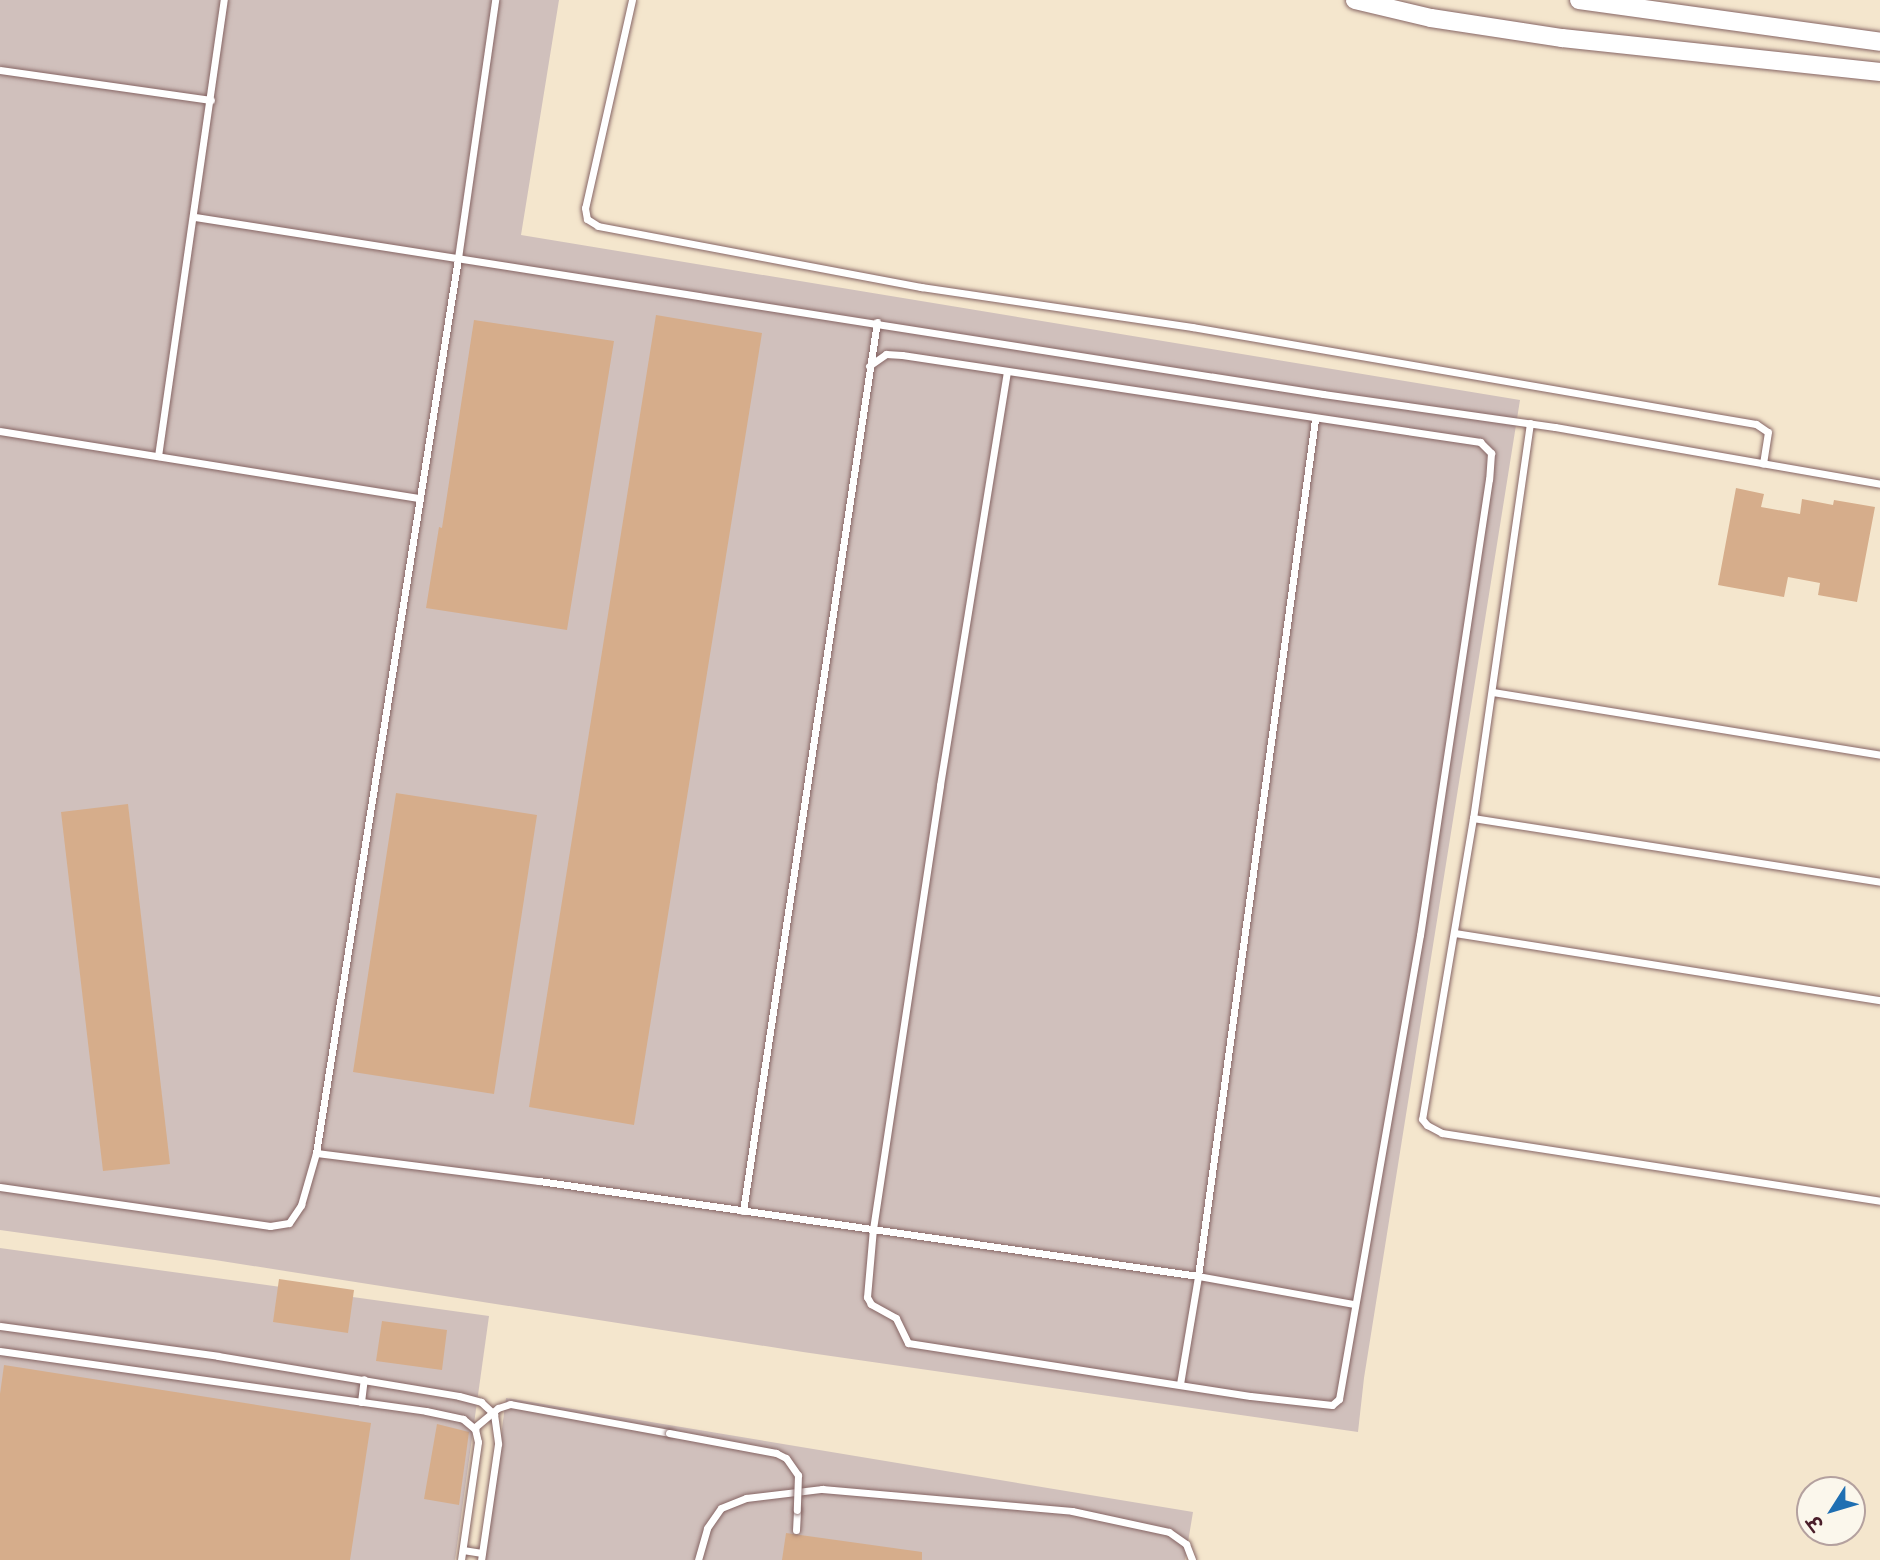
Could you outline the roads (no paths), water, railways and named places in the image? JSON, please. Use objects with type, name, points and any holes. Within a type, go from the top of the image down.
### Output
[{"type":"street","points":[[1355,0],[1431,18],[1562,38],[1880,72]]},
{"type":"street","points":[[1579,0],[1880,42]]},
{"type":"lane","points":[[158,456],[195,217],[224,0]]},
{"type":"lane","points":[[0,1187],[284,1226],[294,1220],[316,1153],[458,258],[495,0]]},
{"type":"lane","points":[[632,0],[585,208],[587,219],[598,226],[921,286],[1205,329],[1756,424],[1766,428],[1768,436],[1763,464]]},
{"type":"lane","points":[[0,70],[211,100]]},
{"type":"lane","points":[[195,217],[1323,394],[1530,423],[1880,484]]},
{"type":"lane","points":[[743,1210],[877,322]]},
{"type":"lane","points":[[869,366],[880,356],[891,354],[1007,372],[1315,420],[1480,442],[1489,449],[1491,459],[1420,935],[1339,1399],[1334,1404],[1250,1396],[907,1342],[896,1318],[871,1304],[867,1297],[873,1229],[940,785],[1007,372]]},
{"type":"lane","points":[[1180,1384],[1198,1276],[1315,420]]},
{"type":"lane","points":[[1530,423],[1493,692],[1455,933],[1421,1112],[1422,1119],[1433,1129],[1880,1201]]},
{"type":"lane","points":[[0,431],[420,498]]},
{"type":"lane","points":[[1493,692],[1880,755]]},
{"type":"lane","points":[[1473,818],[1880,882]]},
{"type":"lane","points":[[1455,933],[1880,1000]]},
{"type":"lane","points":[[316,1153],[743,1210],[1198,1276],[1354,1304]]},
{"type":"lane","points":[[0,1326],[471,1398],[492,1412],[498,1444],[482,1557],[463,1550]]},
{"type":"lane","points":[[0,1351],[361,1402],[453,1416],[468,1422],[474,1428],[478,1450],[461,1560]]},
{"type":"lane","points":[[361,1402],[364,1380]]},
{"type":"lane","points":[[474,1428],[492,1412],[510,1404],[776,1453],[786,1458],[798,1475],[796,1530]]},
{"type":"lane","points":[[698,1560],[706,1528],[721,1508],[759,1496],[822,1489],[1072,1511],[1169,1532],[1185,1544],[1192,1560]]}]
